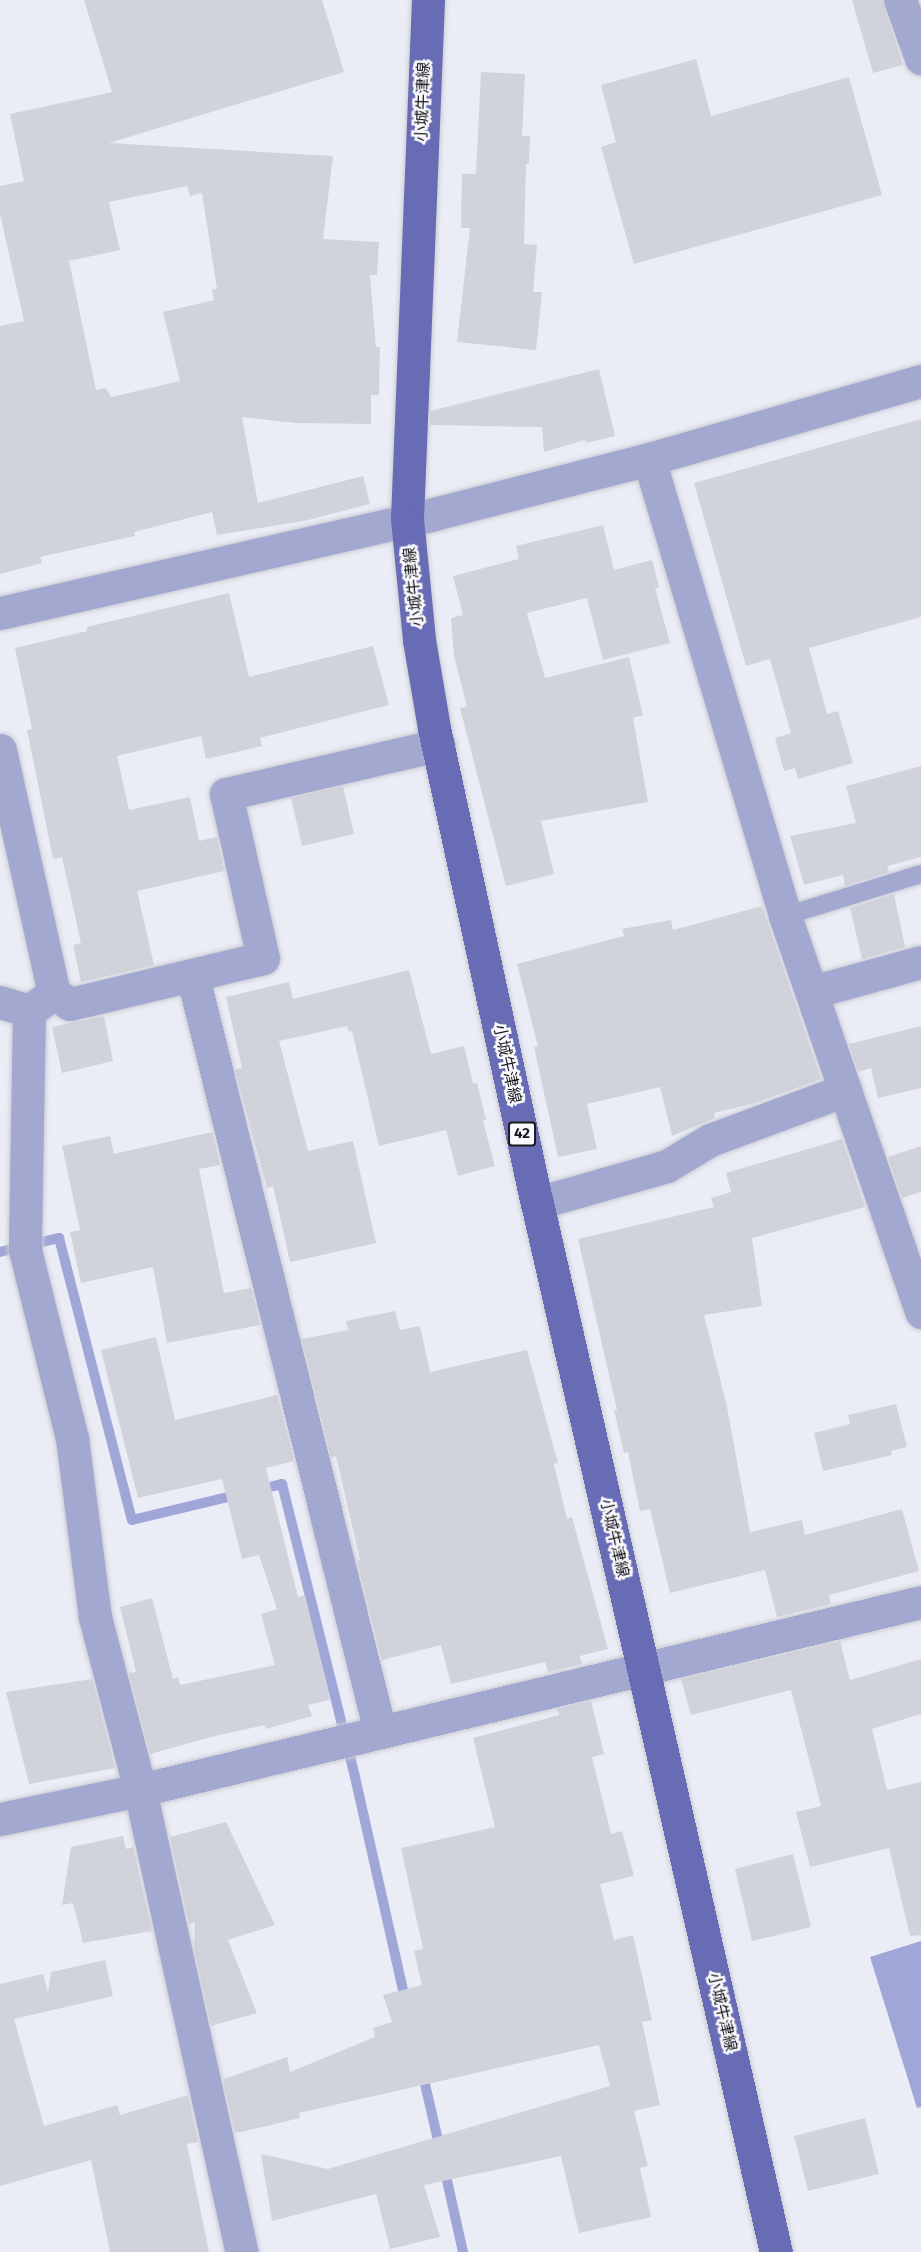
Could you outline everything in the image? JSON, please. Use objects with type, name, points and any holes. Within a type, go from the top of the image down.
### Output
[{"type":"main road","name":"小城牛津線","points":[[428,0],[408,519],[419,640],[438,745],[537,1203],[776,2252]]},
{"type":"street","points":[[900,0],[921,58]]},
{"type":"street","points":[[0,612],[408,519],[649,459],[921,381]]},
{"type":"street","points":[[649,459],[785,916],[845,1090],[915,1275],[921,1312]]},
{"type":"street","points":[[28,1002],[70,1004],[193,977],[263,958],[226,794],[438,745]]},
{"type":"street","points":[[0,750],[28,1002],[25,1250],[72,1438],[95,1617],[140,1790],[242,2252]]},
{"type":"street","points":[[812,993],[921,962]]},
{"type":"street","points":[[193,977],[380,1732]]},
{"type":"street","points":[[537,1203],[667,1166],[710,1140],[845,1090]]},
{"type":"street","points":[[0,1819],[140,1790],[921,1602]]},
{"type":"lane","points":[[785,916],[921,874]]},
{"type":"water","points":[[921,1941],[921,2107],[917,2108],[870,1957]]},
{"type":"building","points":[[84,0],[322,0],[344,72],[109,143],[333,156],[323,239],[379,242],[377,275],[370,275],[376,347],[380,347],[379,395],[371,395],[371,424],[296,423],[242,417],[258,503],[363,476],[370,504],[304,521],[217,535],[212,512],[134,532],[135,536],[40,557],[42,563],[0,574],[0,326],[24,321],[0,214],[0,186],[24,181],[10,114],[112,92]],"holes":[[[187,186],[190,196],[202,193],[217,289],[212,290],[214,300],[163,312],[180,381],[111,397],[106,388],[96,390],[69,261],[120,250],[109,202]]]},
{"type":"building","points":[[852,0],[882,0],[903,65],[873,73]]},
{"type":"building","points":[[696,59],[711,116],[849,77],[882,195],[634,264],[601,147],[616,142],[601,85]]},
{"type":"building","points":[[481,72],[525,74],[522,136],[530,136],[529,164],[526,164],[524,244],[537,245],[533,292],[542,292],[536,350],[457,342],[470,228],[461,228],[462,174],[476,174]]},
{"type":"building","points":[[599,369],[615,436],[586,443],[585,440],[544,452],[542,427],[430,425],[430,411]]},
{"type":"building","points":[[921,419],[921,617],[809,648],[827,714],[838,711],[853,763],[798,779],[795,768],[784,771],[775,738],[791,733],[770,659],[746,666],[694,483]]},
{"type":"building","points":[[603,525],[614,570],[652,560],[659,587],[655,588],[670,643],[603,660],[587,598],[527,613],[545,678],[629,657],[643,715],[633,718],[648,802],[541,821],[554,874],[506,886],[460,708],[467,707],[454,656],[451,618],[463,615],[453,576],[519,559],[516,546]]},
{"type":"building","points":[[229,593],[249,677],[373,646],[389,705],[260,738],[262,746],[206,759],[201,736],[117,756],[129,810],[190,797],[199,841],[217,837],[224,871],[137,891],[154,965],[81,982],[73,945],[81,943],[62,857],[53,859],[27,730],[32,729],[15,648],[87,631],[87,627]]},
{"type":"building","points":[[921,766],[921,857],[887,866],[889,872],[845,886],[843,875],[804,885],[790,836],[856,823],[846,786]]},
{"type":"building","points":[[343,786],[354,834],[302,846],[291,798]]},
{"type":"building","points":[[894,894],[905,947],[862,959],[850,908]]},
{"type":"building","points":[[762,906],[821,1079],[755,1103],[714,1113],[715,1118],[672,1136],[660,1087],[587,1104],[597,1149],[558,1157],[534,1047],[538,1047],[517,964],[624,936],[622,929],[671,920],[673,930]]},
{"type":"building","points":[[409,970],[431,1054],[464,1046],[473,1084],[477,1083],[486,1120],[483,1121],[495,1166],[458,1176],[446,1130],[379,1146],[352,1031],[349,1032],[347,1026],[279,1041],[308,1151],[353,1141],[376,1243],[290,1262],[273,1186],[267,1188],[235,1070],[242,1068],[226,997],[289,982],[293,999]]},
{"type":"building","points":[[104,1016],[113,1061],[62,1073],[52,1027]]},
{"type":"building","points":[[921,1026],[921,1088],[878,1098],[871,1068],[858,1072],[849,1044]]},
{"type":"building","points":[[212,1132],[220,1165],[199,1169],[224,1293],[251,1288],[260,1325],[167,1343],[153,1267],[81,1283],[70,1232],[80,1230],[62,1146],[110,1136],[114,1154]]},
{"type":"building","points":[[842,1139],[865,1207],[752,1238],[762,1306],[704,1315],[727,1407],[750,1532],[802,1520],[805,1535],[902,1509],[919,1571],[829,1595],[831,1604],[777,1617],[765,1570],[670,1593],[650,1509],[640,1511],[628,1452],[624,1453],[614,1410],[617,1410],[578,1239],[714,1207],[711,1198],[731,1192],[726,1173]]},
{"type":"building","points":[[921,1146],[921,1192],[902,1198],[888,1157]]},
{"type":"building","points":[[395,1311],[400,1330],[420,1326],[430,1372],[527,1350],[558,1463],[554,1464],[567,1519],[572,1517],[608,1649],[580,1656],[582,1664],[548,1672],[545,1662],[451,1684],[441,1645],[382,1660],[357,1561],[360,1560],[336,1456],[331,1457],[302,1339],[348,1330],[346,1321]]},
{"type":"building","points":[[156,1337],[175,1420],[277,1395],[294,1461],[266,1468],[298,1597],[305,1595],[330,1700],[308,1705],[312,1716],[266,1729],[265,1725],[215,1736],[150,1754],[129,1673],[136,1672],[120,1607],[152,1598],[173,1679],[178,1677],[180,1685],[275,1665],[261,1614],[277,1609],[259,1555],[242,1559],[222,1479],[138,1498],[101,1350]]},
{"type":"building","points":[[896,1404],[907,1447],[891,1451],[892,1455],[823,1471],[814,1433],[850,1424],[848,1415]]},
{"type":"building","points":[[840,1641],[850,1680],[921,1659],[921,1714],[872,1729],[887,1790],[921,1782],[921,1935],[910,1936],[889,1848],[810,1867],[796,1812],[821,1806],[791,1690],[691,1715],[681,1679]]},
{"type":"building","points":[[92,1679],[115,1768],[29,1784],[6,1692]]},
{"type":"building","points":[[591,1701],[604,1754],[592,1757],[611,1834],[622,1831],[634,1876],[600,1884],[614,1940],[633,1935],[652,2020],[642,2022],[660,2105],[634,2111],[648,2166],[640,2168],[651,2217],[579,2233],[561,2156],[424,2185],[440,2237],[390,2249],[376,2194],[272,2221],[261,2154],[328,2169],[610,2086],[599,2045],[299,2113],[300,2118],[235,2132],[224,2085],[224,2079],[287,2057],[290,2072],[375,2037],[373,2028],[392,2022],[383,1995],[422,1985],[414,1951],[423,1949],[401,1848],[495,1827],[473,1738],[559,1715],[557,1709]]},
{"type":"building","points":[[226,1822],[275,1925],[228,1940],[257,2013],[211,2026],[194,1949],[195,1923],[189,1924],[170,1837]]},
{"type":"building","points":[[123,1836],[126,1849],[133,1847],[152,1931],[83,1943],[73,1903],[62,1905],[71,1847]]},
{"type":"building","points":[[793,1854],[811,1927],[752,1941],[735,1869]]},
{"type":"building","points":[[105,1960],[113,1996],[14,2019],[44,2126],[117,2105],[120,2115],[188,2095],[198,2142],[187,2144],[209,2252],[110,2252],[91,2160],[0,2186],[0,1984],[43,1974],[48,1992],[51,1972]]},
{"type":"building","points":[[865,2118],[879,2174],[808,2191],[794,2136]]},
{"type":"waterway","points":[[0,1252],[59,1238],[132,1520],[240,1494]]},
{"type":"waterway","points":[[258,1490],[282,1484],[355,1777],[406,2003]]},
{"type":"waterway","points":[[422,2071],[440,2149]]},
{"type":"waterway","points":[[444,2167],[463,2252]]}]
